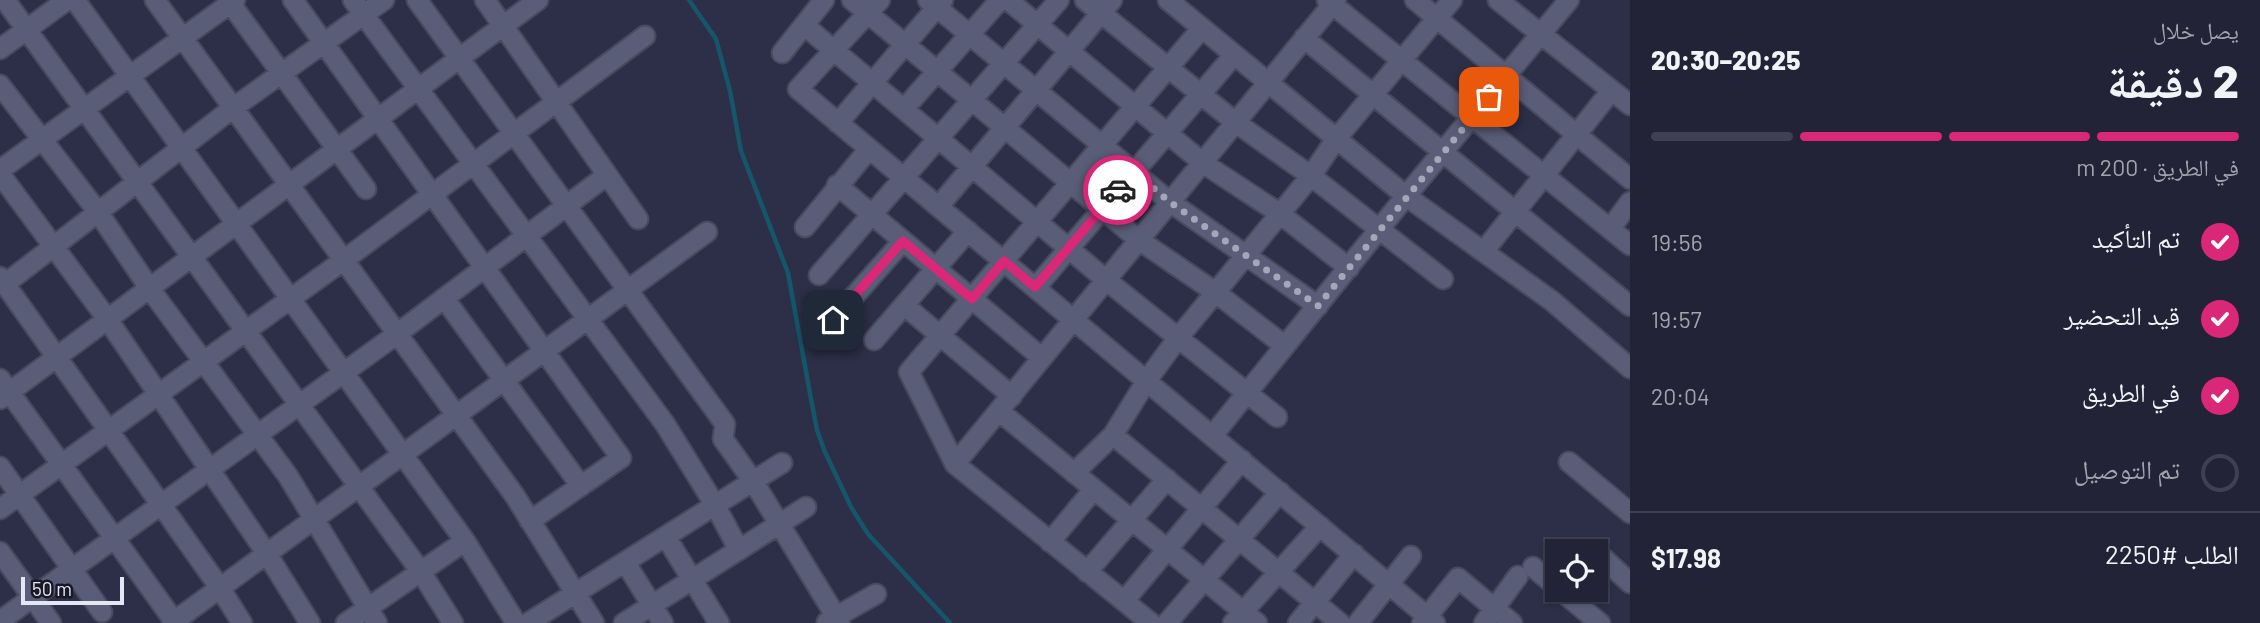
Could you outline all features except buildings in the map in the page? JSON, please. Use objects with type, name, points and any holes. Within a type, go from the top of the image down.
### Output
[{"type":"street","points":[[5,0],[421,572],[453,623]]},
{"type":"street","points":[[0,49],[67,0]]},
{"type":"street","points":[[75,0],[465,541],[516,623]]},
{"type":"street","points":[[155,0],[456,416],[530,522],[594,623]]},
{"type":"street","points":[[293,0],[621,457],[530,522]]},
{"type":"street","points":[[242,623],[2,281],[53,247],[233,108],[324,43],[358,7],[384,0]]},
{"type":"street","points":[[417,0],[725,424],[723,439],[753,481],[834,621],[876,594]]},
{"type":"street","points":[[485,0],[638,219]]},
{"type":"street","points":[[538,0],[108,320],[57,357],[3,390],[62,464],[173,622],[707,232]]},
{"type":"street","points":[[782,53],[824,0]]},
{"type":"street","points":[[852,0],[874,7],[905,44],[1139,240],[1215,292],[1285,346]]},
{"type":"street","points":[[904,109],[1000,0]]},
{"type":"street","points":[[1008,0],[1203,163],[1279,214],[1349,268]]},
{"type":"street","points":[[819,275],[1059,0]]},
{"type":"street","points":[[1168,0],[1406,196],[1552,301],[1630,368]]},
{"type":"street","points":[[1415,0],[1630,178]]},
{"type":"street","points":[[1074,473],[1113,435],[1147,380],[1178,338],[1311,176],[1336,139],[1451,0]]},
{"type":"street","points":[[1498,0],[1630,105]]},
{"type":"street","points":[[1213,435],[1406,196],[1570,0]]},
{"type":"street","points":[[310,623],[159,394],[0,172],[231,1],[366,189]]},
{"type":"street","points":[[955,464],[1203,163],[1332,1],[1630,245]]},
{"type":"street","points":[[838,122],[905,44],[936,2],[969,35],[1170,202],[1318,306]]},
{"type":"street","points":[[939,206],[1069,51],[1099,4],[1168,68],[1443,279]]},
{"type":"street","points":[[358,7],[665,424],[715,505],[738,550]]},
{"type":"street","points":[[874,7],[798,89],[1354,554],[1428,621],[1458,578],[1489,616],[1512,623]]},
{"type":"street","points":[[804,25],[1106,280],[1277,417]]},
{"type":"street","points":[[1151,623],[955,464],[909,372],[1202,28]]},
{"type":"street","points":[[0,509],[433,195],[645,36]]},
{"type":"street","points":[[1304,38],[1630,306]]},
{"type":"street","points":[[1035,287],[1234,55]]},
{"type":"street","points":[[0,85],[98,212],[149,289],[288,476],[372,615]]},
{"type":"street","points":[[1484,251],[1611,91]]},
{"type":"street","points":[[805,227],[869,149]]},
{"type":"street","points":[[0,621],[397,334],[607,175]]},
{"type":"street","points":[[837,185],[1042,358]]},
{"type":"street","points":[[1610,229],[1630,202]]},
{"type":"street","points":[[874,341],[968,230]]},
{"type":"street","points":[[833,320],[903,241]]},
{"type":"street","points":[[444,298],[581,486]]},
{"type":"street","points":[[904,305],[940,335],[1074,473],[1204,580],[1245,619],[1279,572],[1320,526]]},
{"type":"street","points":[[1113,435],[1340,623]]},
{"type":"street","points":[[1124,601],[1242,460]]},
{"type":"street","points":[[1569,462],[1630,513]]},
{"type":"street","points":[[528,623],[782,463]]},
{"type":"street","points":[[0,467],[102,611]]},
{"type":"street","points":[[1087,572],[1167,480]]},
{"type":"street","points":[[1050,541],[1094,489]]},
{"type":"street","points":[[1167,623],[1280,492]]},
{"type":"street","points":[[624,623],[806,507]]},
{"type":"street","points":[[666,537],[719,623]]},
{"type":"street","points":[[346,623],[372,615],[421,572],[465,541]]},
{"type":"street","points":[[0,552],[51,623]]},
{"type":"street","points":[[1298,623],[1354,554]]},
{"type":"street","points":[[1358,623],[1411,556]]},
{"type":"street","points":[[625,562],[663,623]]},
{"type":"street","points":[[1608,563],[1630,583]]},
{"type":"street","points":[[1489,616],[1525,572],[1545,582]]},
{"type":"street","points":[[1575,602],[1600,623]]},
{"type":"waterway","points":[[689,0],[716,39],[730,91],[741,151],[788,273],[817,430],[825,452],[851,507],[868,534],[950,623]]},
{"type":"way so far","points":[[1118,190],[1134,172],[1170,202],[1318,306],[1489,97]]},
{"type":"route","points":[[833,320],[903,241],[972,299],[1004,261],[1035,287],[1118,190]]}]
